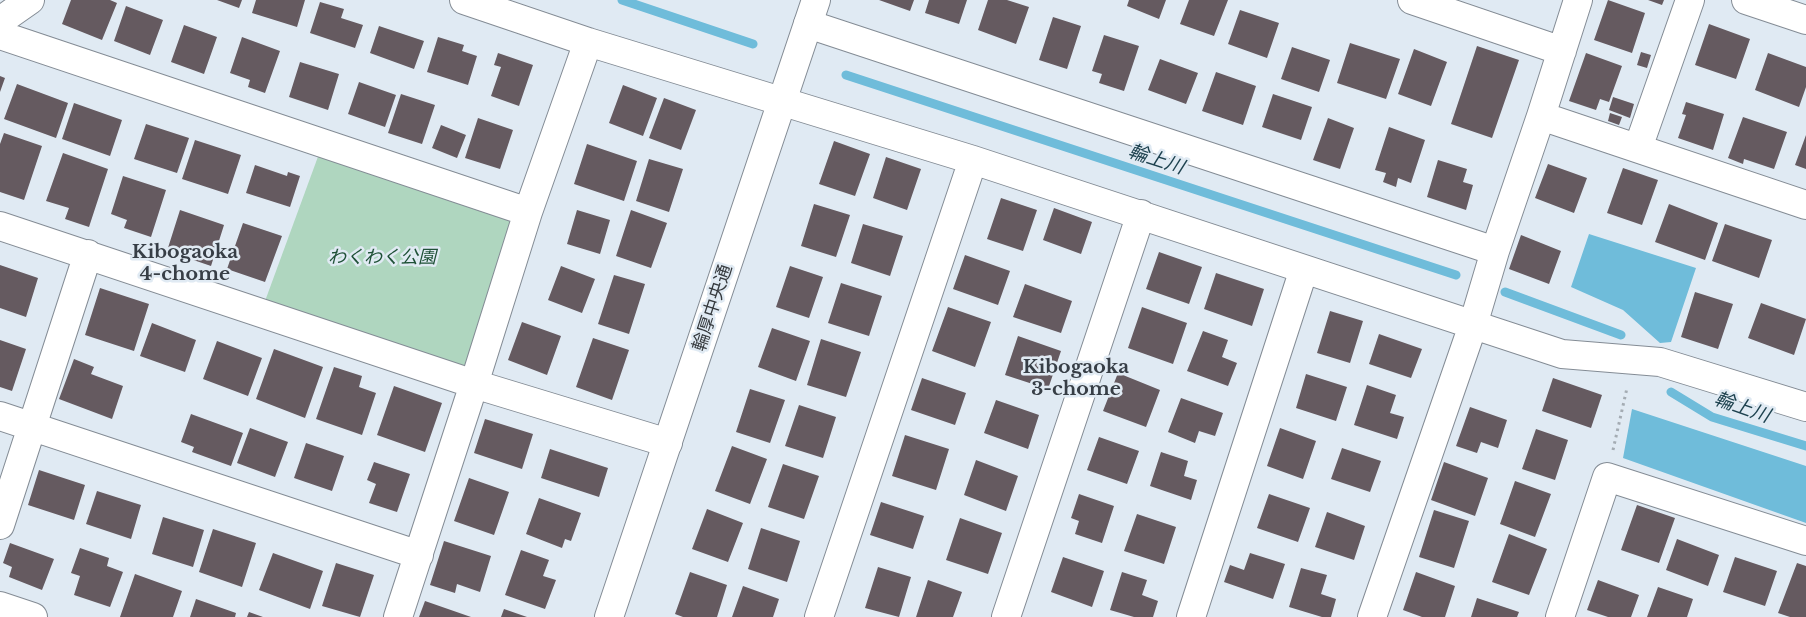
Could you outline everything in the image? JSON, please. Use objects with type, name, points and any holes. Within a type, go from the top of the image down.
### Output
[{"type":"street","points":[[0,20],[30,0]]},
{"type":"street","points":[[464,0],[588,42],[973,160],[1141,214],[1562,354],[1660,362],[1806,407]]},
{"type":"street","points":[[1412,0],[1562,50]]},
{"type":"street","points":[[1372,617],[1473,325],[1495,250],[1578,0]]},
{"type":"street","points":[[1638,148],[1690,0]]},
{"type":"street","points":[[1746,0],[1806,20]]},
{"type":"street","points":[[812,12],[1495,250]]},
{"type":"street","name":"輪厚中央通","points":[[610,617],[812,12]]},
{"type":"street","points":[[0,35],[528,212]]},
{"type":"street","points":[[398,617],[420,555],[528,212],[588,42]]},
{"type":"street","points":[[1541,116],[1806,205]]},
{"type":"street","points":[[819,617],[973,160]]},
{"type":"street","points":[[1006,617],[1141,214]]},
{"type":"street","points":[[0,226],[474,384],[668,443]]},
{"type":"street","points":[[0,525],[88,254]]},
{"type":"street","points":[[1191,617],[1304,268]]},
{"type":"street","points":[[0,416],[420,555]]},
{"type":"street","points":[[1560,617],[1607,476],[1806,541]]},
{"type":"street","points":[[0,606],[33,617]]},
{"type":"path","points":[[1607,476],[1625,394]]},
{"type":"green space","name":"わくわく公園","points":[[323,143],[528,212],[474,384],[261,312]]},
{"type":"water","points":[[1589,234],[1696,268],[1671,342],[1660,343],[1623,310],[1571,287]]},
{"type":"water","points":[[1632,409],[1806,466],[1806,523],[1623,458]]},
{"type":"building","points":[[71,0],[110,0],[117,3],[102,40],[62,24]]},
{"type":"building","points":[[217,0],[242,0],[239,8]]},
{"type":"building","points":[[256,0],[305,0],[297,27],[252,13]]},
{"type":"building","points":[[879,0],[914,0],[910,11]]},
{"type":"building","points":[[929,0],[967,0],[959,24],[925,13]]},
{"type":"building","points":[[988,0],[1007,0],[1029,7],[1016,44],[978,30]]},
{"type":"building","points":[[1129,0],[1166,0],[1159,19],[1127,6]]},
{"type":"building","points":[[1189,0],[1228,0],[1214,36],[1180,24]]},
{"type":"building","points":[[1608,0],[1645,13],[1632,53],[1594,40]]},
{"type":"building","points":[[1648,0],[1664,0],[1662,5]]},
{"type":"building","points":[[320,2],[344,9],[341,18],[363,25],[355,48],[310,33]]},
{"type":"building","points":[[126,6],[163,20],[150,55],[114,41]]},
{"type":"building","points":[[1240,10],[1279,23],[1267,58],[1228,44]]},
{"type":"building","points":[[1053,17],[1081,26],[1067,69],[1039,60]]},
{"type":"building","points":[[1709,24],[1750,39],[1736,79],[1695,65]]},
{"type":"building","points":[[184,25],[217,37],[204,74],[171,62]]},
{"type":"building","points":[[379,26],[424,41],[414,69],[370,53]]},
{"type":"building","points":[[1104,35],[1139,46],[1124,91],[1099,83],[1102,74],[1092,71]]},
{"type":"building","points":[[242,37],[280,51],[265,93],[248,87],[250,80],[230,73]]},
{"type":"building","points":[[438,37],[464,45],[462,51],[477,56],[468,85],[427,72]]},
{"type":"building","points":[[1350,43],[1400,59],[1386,99],[1337,83]]},
{"type":"building","points":[[1477,46],[1519,60],[1492,138],[1451,124]]},
{"type":"building","points":[[1292,47],[1330,60],[1319,92],[1281,79]]},
{"type":"building","points":[[1414,49],[1447,62],[1431,106],[1398,94]]},
{"type":"building","points":[[1641,52],[1651,55],[1647,68],[1637,65]]},
{"type":"building","points":[[498,53],[533,65],[519,106],[491,96],[501,67],[494,65]]},
{"type":"building","points":[[1586,53],[1622,66],[1609,102],[1600,99],[1596,110],[1569,101]]},
{"type":"building","points":[[1768,53],[1806,67],[1806,87],[1799,107],[1755,90]]},
{"type":"building","points":[[1160,59],[1198,73],[1186,104],[1148,90]]},
{"type":"building","points":[[300,62],[339,74],[328,110],[289,97]]},
{"type":"building","points":[[1216,72],[1256,86],[1243,125],[1202,111]]},
{"type":"building","points":[[0,76],[5,78],[0,92]]},
{"type":"building","points":[[359,82],[396,95],[385,127],[348,114]]},
{"type":"building","points":[[17,84],[68,103],[56,138],[4,119]]},
{"type":"building","points":[[623,85],[657,98],[643,136],[609,123]]},
{"type":"building","points":[[401,94],[435,105],[422,144],[388,133]]},
{"type":"building","points":[[1273,94],[1312,107],[1301,140],[1262,127]]},
{"type":"building","points":[[1613,97],[1634,104],[1630,118],[1609,110]]},
{"type":"building","points":[[664,98],[696,110],[681,150],[649,138]]},
{"type":"building","points":[[1686,102],[1724,114],[1713,150],[1678,138],[1686,115],[1682,114]]},
{"type":"building","points":[[74,103],[122,120],[110,156],[62,139]]},
{"type":"building","points":[[1610,113],[1622,117],[1619,125],[1608,121]]},
{"type":"building","points":[[1743,117],[1787,132],[1774,169],[1744,159],[1743,164],[1728,158]]},
{"type":"building","points":[[478,118],[513,130],[500,169],[465,158]]},
{"type":"building","points":[[1328,118],[1354,128],[1340,169],[1313,160]]},
{"type":"building","points":[[146,124],[189,138],[177,173],[134,159]]},
{"type":"building","points":[[441,125],[466,135],[457,158],[432,148]]},
{"type":"building","points":[[1389,127],[1425,140],[1411,183],[1398,178],[1396,187],[1383,182],[1386,173],[1375,170]]},
{"type":"building","points":[[4,133],[42,146],[24,200],[0,192],[0,144]]},
{"type":"building","points":[[1806,135],[1806,169],[1795,165]]},
{"type":"building","points":[[195,140],[241,155],[228,194],[182,179]]},
{"type":"building","points":[[834,141],[870,154],[855,196],[819,184]]},
{"type":"building","points":[[587,144],[637,161],[624,201],[574,184]]},
{"type":"building","points":[[63,153],[108,169],[89,227],[65,219],[69,208],[46,201]]},
{"type":"building","points":[[886,157],[921,169],[907,210],[873,198]]},
{"type":"building","points":[[649,159],[683,169],[669,212],[636,201]]},
{"type":"building","points":[[1438,160],[1467,169],[1463,182],[1473,185],[1466,210],[1427,197]]},
{"type":"building","points":[[1548,164],[1587,178],[1574,213],[1535,198]]},
{"type":"building","points":[[255,165],[287,176],[288,172],[300,176],[290,207],[246,193]]},
{"type":"building","points":[[1623,168],[1658,180],[1642,225],[1607,213]]},
{"type":"building","points":[[123,176],[166,190],[151,237],[124,228],[127,220],[111,214]]},
{"type":"building","points":[[1001,198],[1037,210],[1023,251],[987,239]]},
{"type":"building","points":[[814,204],[850,215],[836,257],[801,246]]},
{"type":"building","points":[[1669,204],[1718,223],[1705,260],[1655,242]]},
{"type":"building","points":[[1054,208],[1092,222],[1081,254],[1043,240]]},
{"type":"building","points":[[180,210],[224,225],[211,266],[167,251]]},
{"type":"building","points":[[577,210],[610,220],[600,254],[567,244]]},
{"type":"building","points":[[631,210],[667,223],[651,268],[616,256]]},
{"type":"building","points":[[243,223],[282,236],[265,282],[227,269]]},
{"type":"building","points":[[863,224],[903,236],[890,276],[851,263]]},
{"type":"building","points":[[1725,224],[1772,240],[1759,278],[1712,261]]},
{"type":"building","points":[[1521,235],[1561,251],[1549,284],[1509,269]]},
{"type":"building","points":[[1159,252],[1202,267],[1189,304],[1146,289]]},
{"type":"building","points":[[965,255],[1010,271],[998,305],[953,289]]},
{"type":"building","points":[[0,265],[38,278],[26,317],[0,308]]},
{"type":"building","points":[[561,266],[595,279],[582,313],[548,300]]},
{"type":"building","points":[[790,266],[823,277],[809,318],[776,307]]},
{"type":"building","points":[[1216,273],[1264,289],[1252,326],[1204,309]]},
{"type":"building","points":[[614,275],[645,284],[629,334],[598,324]]},
{"type":"building","points":[[841,283],[882,296],[869,336],[828,323]]},
{"type":"building","points":[[1025,284],[1072,301],[1061,333],[1013,317]]},
{"type":"building","points":[[100,288],[149,304],[134,351],[85,335]]},
{"type":"building","points":[[1695,292],[1733,304],[1718,349],[1681,337]]},
{"type":"building","points":[[1761,303],[1806,319],[1794,355],[1748,338]]},
{"type":"building","points":[[948,307],[991,322],[975,367],[932,351]]},
{"type":"building","points":[[1142,307],[1187,323],[1173,364],[1128,348]]},
{"type":"building","points":[[1330,311],[1363,321],[1350,363],[1317,353]]},
{"type":"building","points":[[522,322],[561,336],[547,375],[508,360]]},
{"type":"building","points":[[152,323],[196,340],[185,372],[140,356]]},
{"type":"building","points":[[772,328],[810,341],[796,381],[758,367]]},
{"type":"building","points":[[1203,331],[1228,340],[1222,357],[1237,363],[1228,386],[1187,371]]},
{"type":"building","points":[[1379,334],[1422,349],[1411,378],[1369,364]]},
{"type":"building","points":[[1018,336],[1061,351],[1048,389],[1005,375]]},
{"type":"building","points":[[593,338],[629,350],[612,400],[576,387]]},
{"type":"building","points":[[821,339],[861,352],[846,397],[807,385]]},
{"type":"building","points":[[0,340],[26,349],[12,391],[0,387]]},
{"type":"building","points":[[217,341],[262,358],[248,396],[203,379]]},
{"type":"building","points":[[274,349],[323,367],[305,418],[256,399]]},
{"type":"building","points":[[74,359],[94,367],[91,374],[123,386],[112,419],[59,399]]},
{"type":"building","points":[[334,367],[362,376],[359,387],[376,393],[362,435],[316,419]]},
{"type":"building","points":[[1118,373],[1160,390],[1146,427],[1103,411]]},
{"type":"building","points":[[1306,374],[1347,387],[1336,421],[1296,408]]},
{"type":"building","points":[[922,378],[966,393],[955,425],[911,410]]},
{"type":"building","points":[[1553,378],[1602,395],[1591,428],[1542,411]]},
{"type":"building","points":[[1367,385],[1396,395],[1390,413],[1404,417],[1397,439],[1354,425]]},
{"type":"building","points":[[394,386],[442,403],[425,452],[377,435]]},
{"type":"building","points":[[750,389],[785,400],[770,443],[736,432]]},
{"type":"building","points":[[1181,398],[1223,413],[1215,436],[1199,431],[1195,443],[1168,432]]},
{"type":"building","points":[[996,400],[1039,415],[1028,449],[984,433]]},
{"type":"building","points":[[799,405],[836,417],[823,458],[785,446]]},
{"type":"building","points":[[1470,407],[1507,420],[1498,448],[1481,442],[1477,453],[1456,446]]},
{"type":"building","points":[[191,414],[243,433],[231,466],[192,452],[194,447],[181,442]]},
{"type":"building","points":[[485,419],[533,434],[522,469],[474,453]]},
{"type":"building","points":[[250,428],[288,442],[275,477],[237,463]]},
{"type":"building","points":[[1280,428],[1316,441],[1303,479],[1267,466]]},
{"type":"building","points":[[1536,429],[1568,440],[1555,480],[1522,469]]},
{"type":"building","points":[[905,435],[949,449],[936,490],[892,476]]},
{"type":"building","points":[[1099,437],[1139,451],[1127,484],[1087,470]]},
{"type":"building","points":[[306,443],[344,456],[332,491],[294,478]]},
{"type":"building","points":[[732,446],[767,459],[750,504],[715,491]]},
{"type":"building","points":[[1342,448],[1381,461],[1370,492],[1331,479]]},
{"type":"building","points":[[550,449],[608,468],[599,497],[541,478]]},
{"type":"building","points":[[1161,452],[1188,461],[1184,476],[1197,480],[1191,500],[1150,486]]},
{"type":"building","points":[[976,460],[1018,476],[1006,511],[964,495]]},
{"type":"building","points":[[374,462],[410,474],[397,512],[369,503],[376,484],[367,480]]},
{"type":"building","points":[[1444,462],[1488,478],[1475,516],[1431,500]]},
{"type":"building","points":[[783,464],[819,476],[804,519],[768,507]]},
{"type":"building","points":[[39,470],[85,485],[74,520],[28,505]]},
{"type":"building","points":[[469,478],[509,492],[494,535],[454,521]]},
{"type":"building","points":[[1515,481],[1551,494],[1535,537],[1500,524]]},
{"type":"building","points":[[97,491],[141,505],[131,539],[86,524]]},
{"type":"building","points":[[1079,494],[1114,506],[1102,543],[1075,534],[1079,521],[1071,518]]},
{"type":"building","points":[[1269,494],[1310,508],[1298,542],[1257,528]]},
{"type":"building","points":[[539,498],[581,513],[571,541],[565,539],[562,548],[526,534]]},
{"type":"building","points":[[881,502],[924,516],[913,549],[870,535]]},
{"type":"building","points":[[1637,505],[1675,518],[1659,563],[1621,550]]},
{"type":"building","points":[[707,509],[743,523],[728,562],[692,549]]},
{"type":"building","points":[[1434,510],[1469,521],[1454,568],[1419,557]]},
{"type":"building","points":[[1327,512],[1365,526],[1354,560],[1315,547]]},
{"type":"building","points":[[1137,514],[1176,527],[1164,564],[1124,551]]},
{"type":"building","points":[[163,517],[204,530],[193,567],[152,554]]},
{"type":"building","points":[[960,518],[1002,533],[988,574],[946,560]]},
{"type":"building","points":[[761,528],[800,541],[787,582],[748,569]]},
{"type":"building","points":[[213,529],[256,543],[242,587],[199,572]]},
{"type":"building","points":[[1509,534],[1547,549],[1529,595],[1492,582]]},
{"type":"building","points":[[1677,539],[1719,555],[1708,586],[1666,570]]},
{"type":"building","points":[[444,541],[491,556],[480,592],[457,584],[455,593],[430,585]]},
{"type":"building","points":[[10,543],[54,559],[42,590],[9,577],[12,567],[3,563]]},
{"type":"building","points":[[80,548],[109,558],[107,566],[123,572],[110,607],[74,595],[80,576],[71,573]]},
{"type":"building","points":[[521,550],[549,560],[543,576],[556,580],[545,609],[505,595]]},
{"type":"building","points":[[273,553],[323,571],[310,609],[259,590]]},
{"type":"building","points":[[1250,553],[1285,564],[1273,599],[1224,582],[1230,565],[1244,570]]},
{"type":"building","points":[[1063,557],[1104,571],[1092,607],[1051,592]]},
{"type":"building","points":[[1735,557],[1777,571],[1765,606],[1723,592]]},
{"type":"building","points":[[336,563],[374,575],[360,617],[322,606]]},
{"type":"building","points":[[1797,563],[1806,566],[1806,617],[1790,617],[1778,613]]},
{"type":"building","points":[[878,567],[911,577],[899,617],[865,608]]},
{"type":"building","points":[[1301,568],[1327,575],[1321,594],[1336,599],[1331,617],[1322,617],[1289,607]]},
{"type":"building","points":[[690,572],[727,585],[717,617],[683,617],[675,614]]},
{"type":"building","points":[[1122,572],[1147,580],[1142,595],[1158,601],[1153,617],[1134,617],[1110,610]]},
{"type":"building","points":[[1416,572],[1455,586],[1445,617],[1422,617],[1403,610]]},
{"type":"building","points":[[135,574],[182,591],[173,617],[120,617]]},
{"type":"building","points":[[928,580],[962,592],[953,617],[916,617]]},
{"type":"building","points":[[1598,580],[1639,595],[1631,617],[1608,617],[1587,610]]},
{"type":"building","points":[[743,586],[779,599],[773,617],[732,617]]},
{"type":"building","points":[[1658,587],[1693,599],[1687,617],[1647,617]]},
{"type":"building","points":[[1477,598],[1519,612],[1517,617],[1471,617]]},
{"type":"building","points":[[196,599],[236,613],[235,617],[190,617]]},
{"type":"building","points":[[425,601],[471,617],[419,617]]},
{"type":"building","points":[[504,609],[527,617],[501,617]]},
{"type":"building","points":[[249,612],[263,617],[247,617]]},
{"type":"waterway","name":"輪上川","points":[[622,0],[753,44]]},
{"type":"waterway","name":"輪上川","points":[[846,75],[1456,275]]},
{"type":"waterway","name":"輪上川","points":[[1505,292],[1621,335]]},
{"type":"waterway","name":"輪上川","points":[[1671,392],[1712,417],[1806,446]]},
{"type":"district","name":"Kibogaoka 4-chome","points":[[185,264]]},
{"type":"district","name":"Kibogaoka 3-chome","points":[[1076,379]]}]
